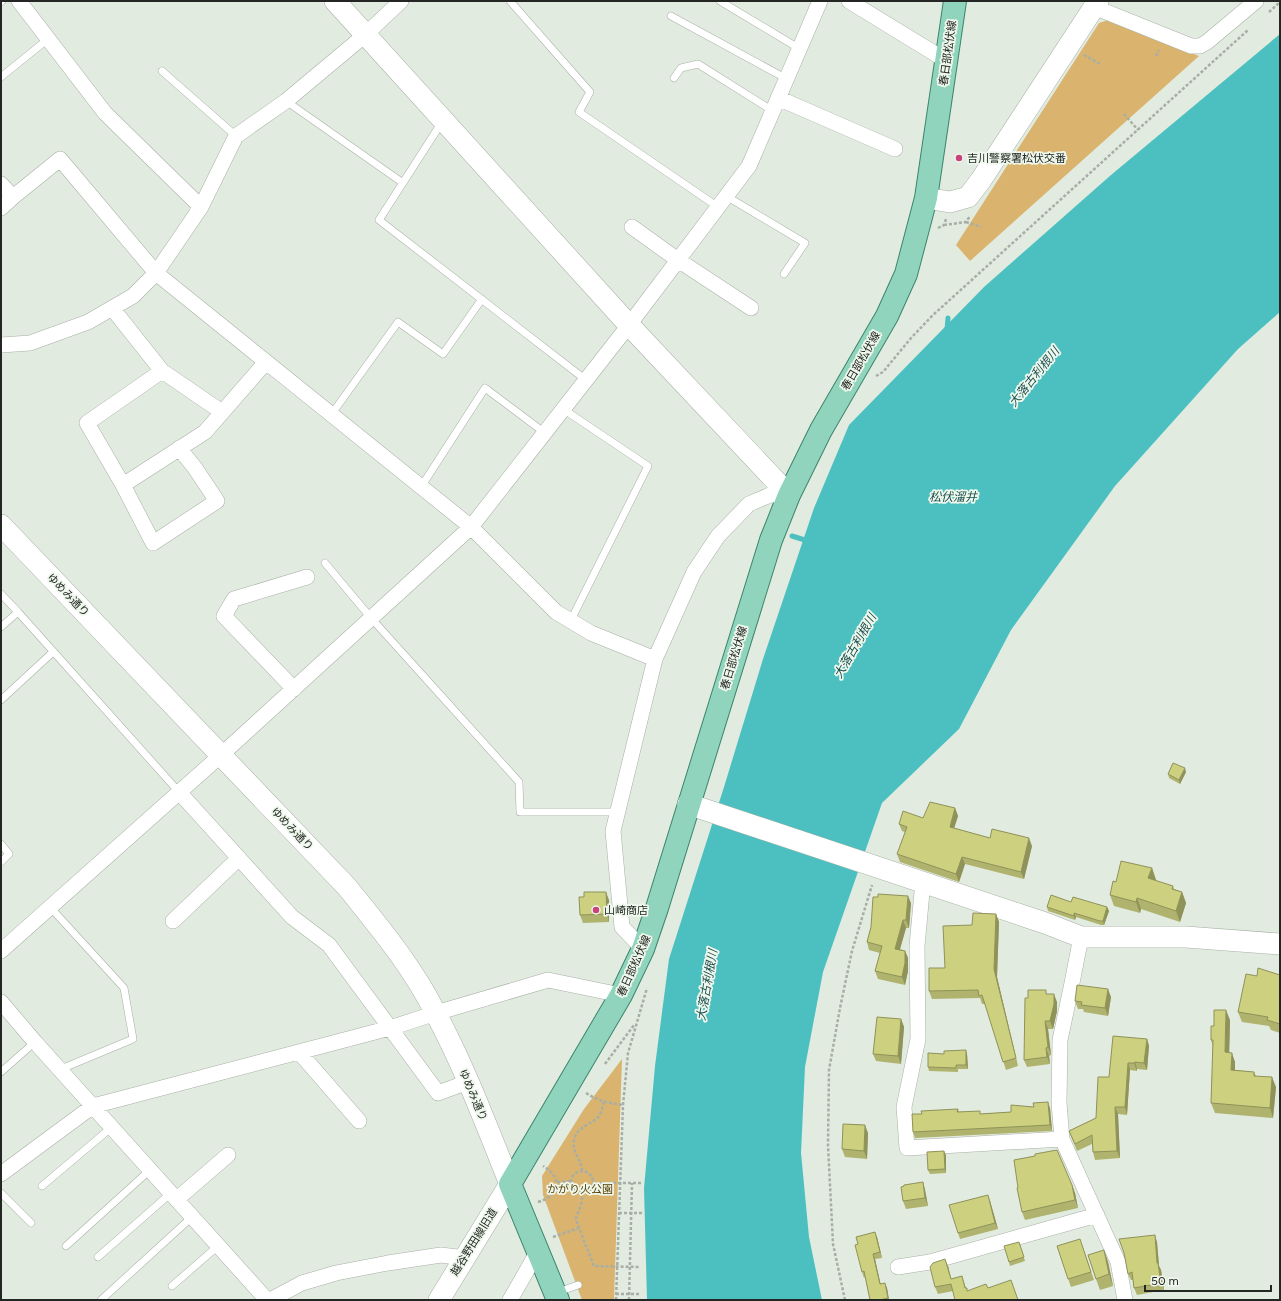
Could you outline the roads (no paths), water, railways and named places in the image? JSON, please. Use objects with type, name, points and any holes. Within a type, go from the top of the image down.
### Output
[{"type":"main road","name":"春日部松伏線","points":[[510,1184],[621,995],[643,949],[657,908],[696,807],[771,540],[789,495],[822,430],[887,316],[906,274],[926,198],[955,1]]},
{"type":"main road","points":[[510,1184],[544,1244],[557,1297]]},
{"type":"street","points":[[19,1],[105,113],[201,207]]},
{"type":"street","points":[[335,1],[444,119],[629,325],[789,495]]},
{"type":"street","points":[[1,345],[30,343],[88,322],[133,296],[156,273],[201,207],[236,136],[286,101],[365,35],[401,1]]},
{"type":"street","points":[[1,950],[221,755],[471,527],[629,325],[749,166],[820,1]]},
{"type":"street","points":[[849,1],[947,61]]},
{"type":"street","points":[[926,198],[950,202],[968,197],[981,180],[1096,4],[1164,36],[1191,46],[1200,46],[1207,42],[1256,1]]},
{"type":"street","points":[[776,104],[895,149]]},
{"type":"street","points":[[1,208],[60,159],[156,273],[471,527],[556,612],[591,633],[655,659]]},
{"type":"street","points":[[1,184],[13,197]]},
{"type":"street","points":[[632,227],[678,260],[751,308]]},
{"type":"street","points":[[112,308],[162,371],[222,412]]},
{"type":"street","points":[[123,485],[205,432],[266,362]]},
{"type":"street","points":[[162,371],[86,423],[123,485],[153,543],[217,501],[180,448]]},
{"type":"street","points":[[643,949],[622,927],[613,831],[655,659],[694,572],[718,536],[749,504],[770,495],[789,495]]},
{"type":"street","name":"ゆめみ通り","points":[[1,525],[347,887],[383,932],[413,974],[436,1013],[468,1082],[510,1184]]},
{"type":"street","points":[[294,689],[224,616],[234,599],[307,577]]},
{"type":"street","points":[[179,792],[292,916],[329,945],[438,1093],[468,1082]]},
{"type":"street","points":[[696,807],[873,872],[924,883],[1081,936],[1186,936],[1280,944]]},
{"type":"street","points":[[173,921],[239,858]]},
{"type":"street","points":[[924,883],[917,946],[918,1039],[904,1107],[907,1148],[1062,1139]]},
{"type":"street","points":[[1081,936],[1060,1040],[1059,1103],[1062,1139],[1118,1262],[1125,1300]]},
{"type":"street","points":[[1,1174],[93,1106],[390,1028],[548,980],[621,995]]},
{"type":"street","points":[[3,1009],[61,1069],[267,1300]]},
{"type":"street","points":[[299,1052],[359,1120]]},
{"type":"street","points":[[174,1196],[228,1155]]},
{"type":"street","name":"越谷野田線旧道","points":[[439,1300],[510,1184]]},
{"type":"street","points":[[898,1267],[930,1262],[1096,1215]]},
{"type":"street","points":[[510,1300],[544,1244]]},
{"type":"street","points":[[270,1300],[302,1283],[336,1273],[441,1255],[465,1258]]},
{"type":"lane","points":[[510,1],[590,92],[579,112],[722,202],[806,243],[784,274]]},
{"type":"lane","points":[[720,1],[800,49]]},
{"type":"lane","points":[[671,16],[787,79]]},
{"type":"lane","points":[[1,77],[48,39]]},
{"type":"lane","points":[[674,78],[680,68],[698,64],[776,104]]},
{"type":"lane","points":[[162,71],[236,136]]},
{"type":"lane","points":[[286,101],[403,183]]},
{"type":"lane","points":[[444,119],[379,220],[586,380]]},
{"type":"lane","points":[[332,415],[398,322],[443,354],[482,299]]},
{"type":"lane","points":[[421,487],[485,388],[545,433]]},
{"type":"lane","points":[[563,409],[648,466],[571,620]]},
{"type":"lane","points":[[325,563],[371,618],[519,782],[520,812],[617,812]]},
{"type":"lane","points":[[1,594],[179,792]]},
{"type":"lane","points":[[1,627],[18,612]]},
{"type":"lane","points":[[1,700],[53,652]]},
{"type":"lane","points":[[1,844],[10,854],[1,862]]},
{"type":"lane","points":[[50,907],[124,988],[133,1039],[61,1069]]},
{"type":"lane","points":[[1,1072],[35,1042]]},
{"type":"lane","points":[[42,1186],[112,1126]]},
{"type":"lane","points":[[66,1246],[150,1170]]},
{"type":"lane","points":[[1,1193],[30,1223]]},
{"type":"lane","points":[[98,1257],[174,1196]]},
{"type":"lane","points":[[101,1300],[192,1217]]},
{"type":"lane","points":[[172,1286],[218,1246]]},
{"type":"lane","points":[[557,1297],[578,1285]]},
{"type":"water","name":"松伏溜井","points":[[1280,34],[1280,312],[1238,349],[1115,486],[1011,630],[959,729],[882,803],[823,972],[805,1067],[801,1153],[809,1237],[822,1300],[647,1300],[644,1188],[655,1066],[669,959],[763,659],[814,508],[849,425],[984,287],[1111,175]]},
{"type":"waterway","points":[[947,330],[948,318]]},
{"type":"waterway","points":[[792,536],[808,541]]},
{"type":"place","name":"吉川警察署松伏交番","points":[[959,158]]},
{"type":"place","name":"山崎商店","points":[[596,910]]},
{"type":"water label","name":"大落古利根川","points":[[1034,377]]},
{"type":"water label","name":"大落古利根川","points":[[855,646]]},
{"type":"water label","name":"大落古利根川","points":[[707,985]]},
{"type":"park label","name":"かがり火公園","points":[[580,1189]]}]
